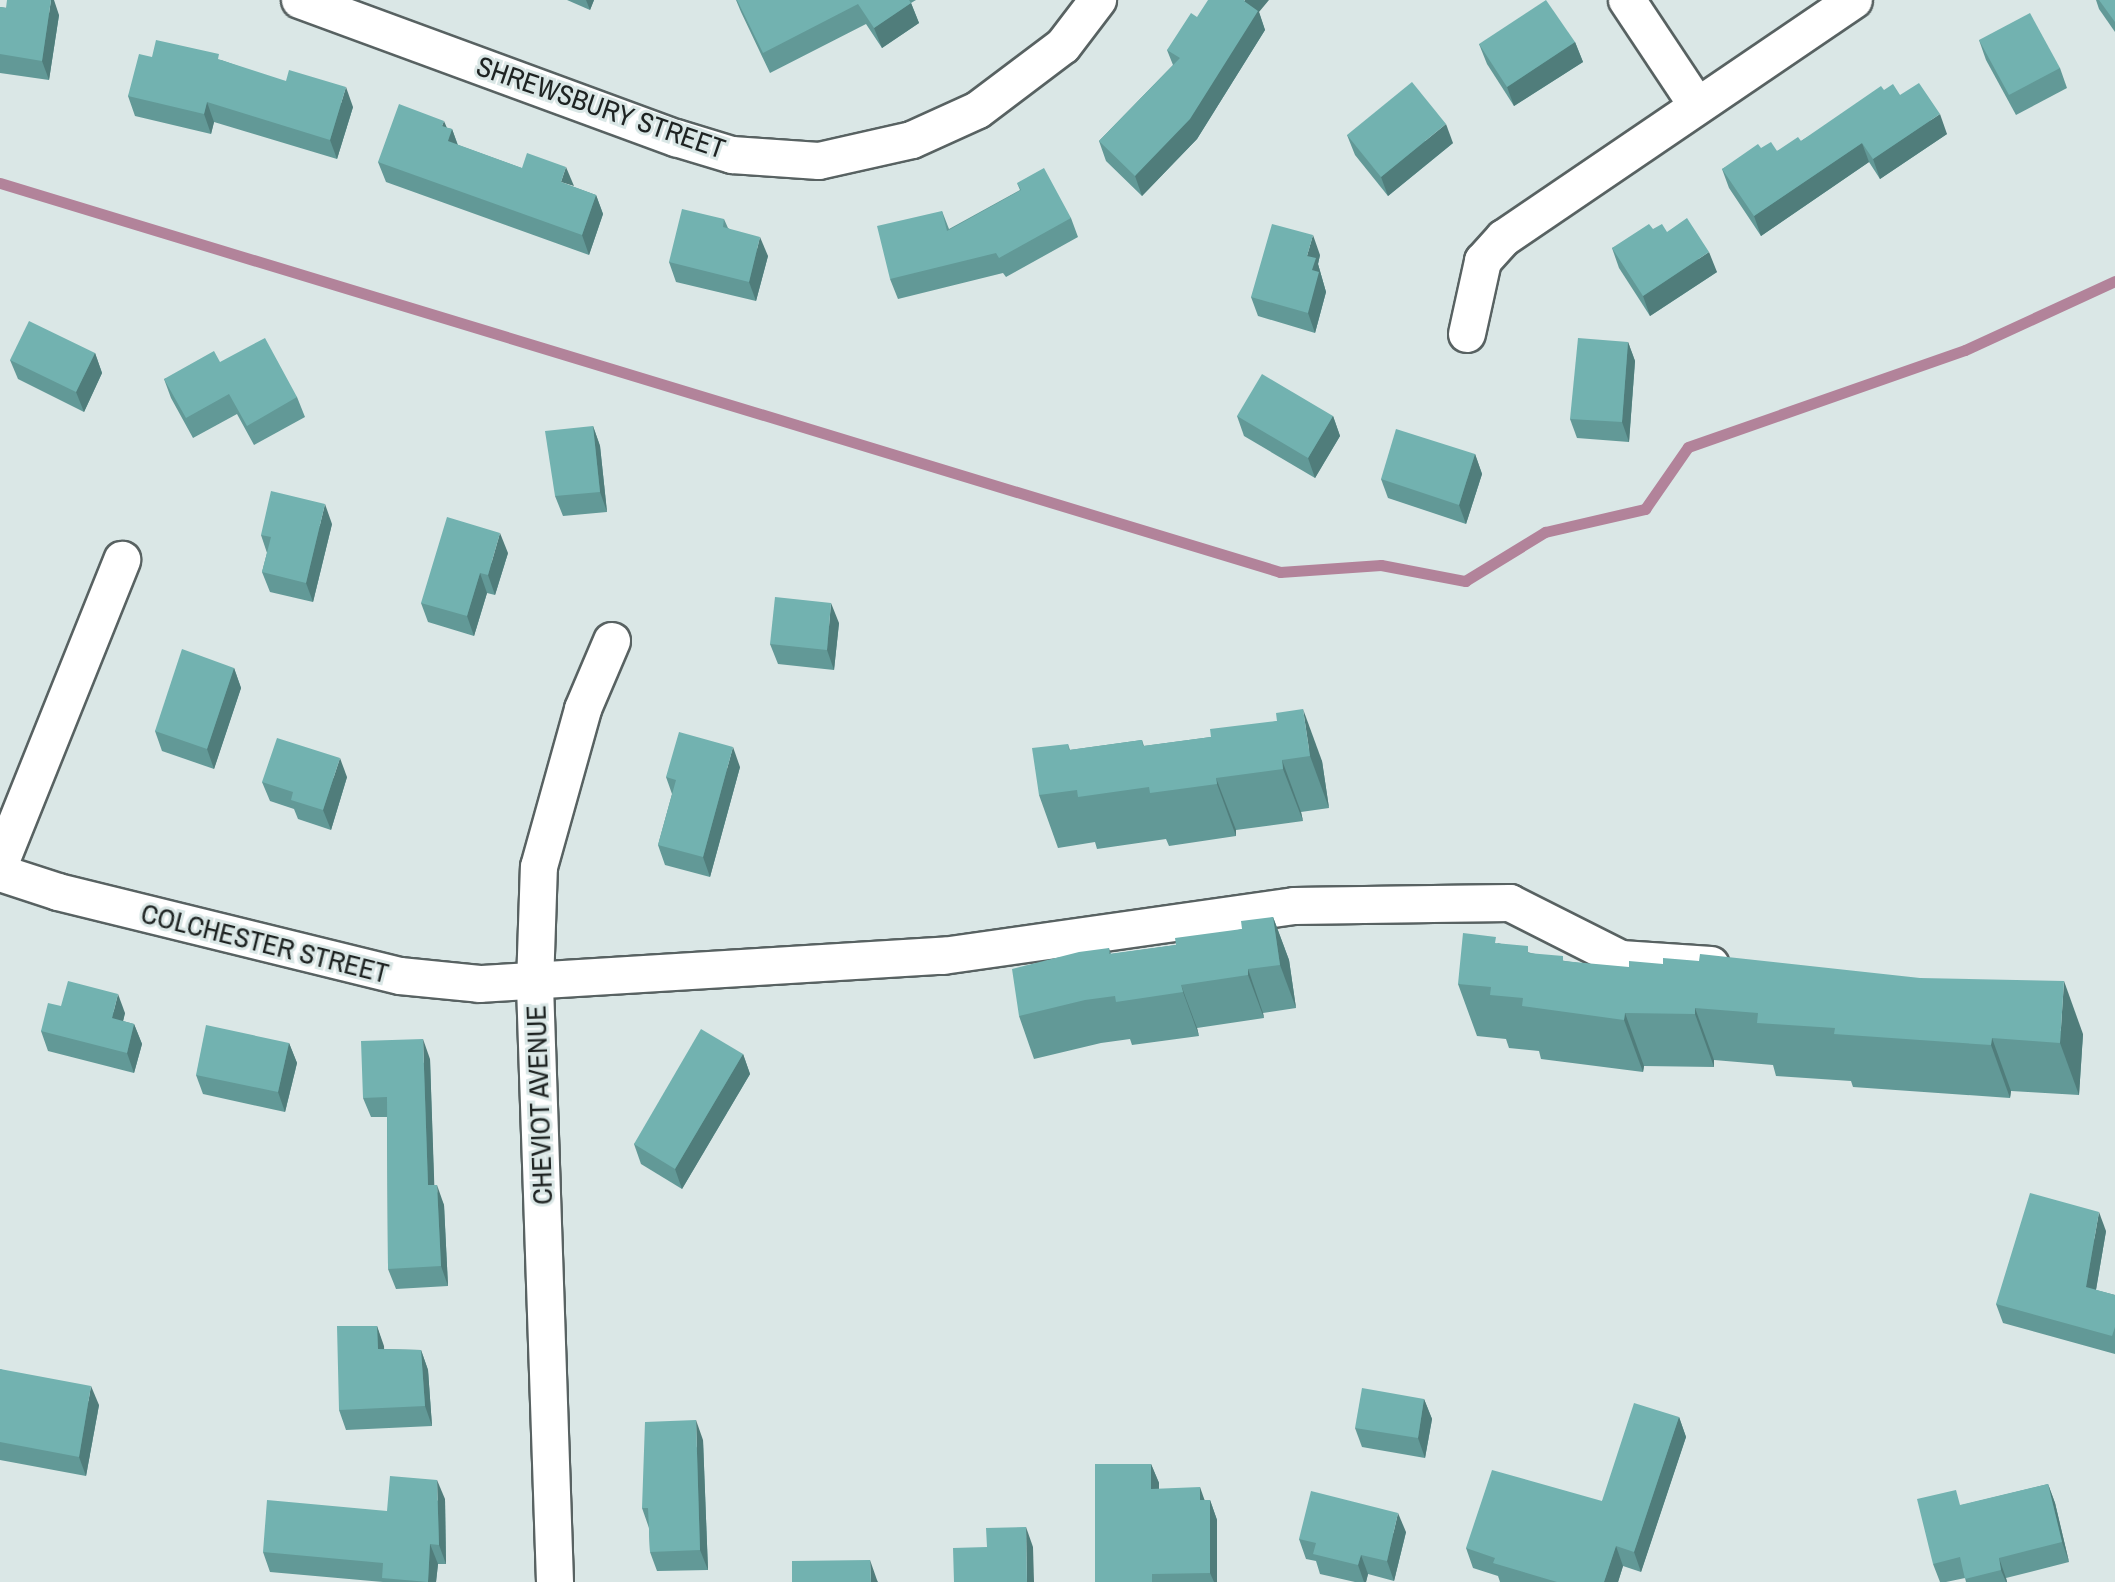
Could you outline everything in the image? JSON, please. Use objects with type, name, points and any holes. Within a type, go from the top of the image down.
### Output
[{"type":"street","name":"SHREWSBURY STREET","points":[[300,0],[366,10],[676,138],[732,155],[819,161],[912,140],[978,110],[1063,46],[1098,0]]},
{"type":"street","points":[[1627,0],[1696,104]]},
{"type":"street","points":[[1467,334],[1483,261],[1504,238],[1696,104],[1854,0]]},
{"type":"street","points":[[0,864],[122,560]]},
{"type":"street","name":"CHEVIOT AVENUE","points":[[555,1582],[535,985],[539,867],[583,709],[612,641]]},
{"type":"street","name":"COLCHESTER STREET","points":[[0,873],[88,900],[400,976],[535,985],[943,956],[1294,906],[1510,903],[1621,959],[1744,967]]},
{"type":"building","points":[[7,0],[51,0],[42,61],[0,54],[0,7],[6,8]]},
{"type":"building","points":[[737,0],[909,0],[911,3],[874,28],[858,4],[763,53]]},
{"type":"building","points":[[1208,0],[1245,0],[1258,11],[1190,119],[1135,176],[1099,141],[1180,58],[1167,50],[1191,13],[1197,17]]},
{"type":"building","points":[[1546,0],[1575,42],[1507,87],[1479,44]]},
{"type":"building","points":[[2099,0],[2115,0],[2115,22]]},
{"type":"building","points":[[2030,13],[2060,68],[2009,95],[1979,40]]},
{"type":"building","points":[[156,40],[219,54],[218,59],[286,81],[289,70],[346,87],[330,140],[207,102],[204,114],[128,96],[139,54],[152,57]]},
{"type":"building","points":[[1412,82],[1446,124],[1381,177],[1347,135]]},
{"type":"building","points":[[1919,83],[1940,114],[1873,159],[1862,143],[1754,216],[1722,169],[1758,144],[1761,148],[1771,142],[1777,151],[1798,137],[1801,141],[1881,86],[1884,90],[1893,84],[1900,95]]},
{"type":"building","points":[[399,104],[444,121],[442,126],[452,129],[448,141],[522,168],[527,153],[566,167],[561,182],[596,195],[582,235],[378,162]]},
{"type":"building","points":[[1044,168],[1071,218],[999,258],[996,253],[890,279],[877,226],[942,211],[947,231],[1021,190],[1017,183]]},
{"type":"building","points":[[682,209],[724,219],[723,227],[760,237],[749,282],[669,262]]},
{"type":"building","points":[[1687,218],[1709,252],[1643,296],[1612,248],[1649,224],[1653,229],[1662,224],[1667,232]]},
{"type":"building","points":[[1272,224],[1313,235],[1307,256],[1316,258],[1312,270],[1319,272],[1308,313],[1251,297]]},
{"type":"building","points":[[29,321],[95,353],[76,392],[10,360]]},
{"type":"building","points":[[265,338],[297,397],[247,426],[229,394],[186,418],[164,379],[214,351],[220,362]]},
{"type":"building","points":[[1578,338],[1628,342],[1622,422],[1570,419]]},
{"type":"building","points":[[1262,374],[1333,416],[1308,458],[1237,416]]},
{"type":"building","points":[[593,426],[600,492],[555,496],[545,431]]},
{"type":"building","points":[[1396,429],[1475,454],[1459,505],[1381,479]]},
{"type":"building","points":[[271,491],[325,504],[306,583],[262,572],[271,537],[261,535]]},
{"type":"building","points":[[447,517],[500,533],[488,575],[480,573],[467,616],[421,603]]},
{"type":"building","points":[[775,597],[831,603],[827,650],[770,644]]},
{"type":"building","points":[[182,649],[234,668],[207,749],[155,731]]},
{"type":"building","points":[[1303,709],[1310,756],[1282,760],[1283,769],[1216,778],[1217,784],[1150,793],[1149,787],[1078,797],[1077,790],[1039,795],[1032,748],[1068,744],[1069,750],[1142,740],[1143,746],[1211,737],[1210,729],[1277,721],[1276,713]]},
{"type":"building","points":[[679,732],[733,747],[703,857],[658,845],[676,780],[666,777]]},
{"type":"building","points":[[277,738],[340,758],[323,810],[291,800],[293,792],[262,782]]},
{"type":"building","points":[[1273,917],[1280,965],[1248,969],[1248,975],[1181,985],[1183,992],[1116,1002],[1115,996],[1085,1000],[1019,1016],[1012,969],[1079,952],[1109,948],[1109,954],[1176,945],[1175,938],[1242,929],[1241,921]]},
{"type":"building","points":[[1463,933],[1496,937],[1495,943],[1528,946],[1528,953],[1563,956],[1563,961],[1629,967],[1629,961],[1663,964],[1663,958],[1699,961],[1700,954],[1920,978],[2064,981],[2060,1043],[1992,1038],[1991,1045],[1834,1034],[1835,1028],[1757,1023],[1758,1013],[1695,1008],[1695,1014],[1625,1013],[1624,1020],[1522,1006],[1523,998],[1490,995],[1491,987],[1458,984]]},
{"type":"building","points":[[68,981],[118,994],[112,1018],[134,1024],[127,1053],[41,1031],[48,1003],[61,1006]]},
{"type":"building","points":[[206,1025],[289,1043],[278,1092],[196,1075]]},
{"type":"building","points":[[701,1029],[743,1054],[675,1169],[634,1144]]},
{"type":"building","points":[[423,1039],[428,1185],[437,1185],[441,1266],[388,1269],[387,1097],[363,1098],[361,1041]]},
{"type":"building","points":[[2030,1193],[2099,1212],[2086,1287],[2115,1295],[2112,1336],[1996,1304]]},
{"type":"building","points":[[337,1326],[377,1326],[378,1349],[421,1350],[425,1406],[339,1410]]},
{"type":"building","points":[[0,1369],[91,1386],[79,1457],[0,1442]]},
{"type":"building","points":[[1362,1388],[1424,1399],[1418,1438],[1355,1428]]},
{"type":"building","points":[[1634,1403],[1679,1417],[1634,1552],[1616,1546],[1604,1582],[1557,1582],[1493,1563],[1495,1558],[1466,1548],[1492,1470],[1602,1501]]},
{"type":"building","points":[[696,1420],[700,1550],[650,1552],[648,1508],[642,1508],[645,1422]]},
{"type":"building","points":[[1095,1464],[1151,1464],[1151,1489],[1200,1487],[1200,1500],[1210,1500],[1210,1573],[1152,1574],[1152,1582],[1095,1582]]},
{"type":"building","points":[[390,1476],[437,1480],[439,1545],[430,1544],[428,1582],[382,1578],[383,1563],[263,1552],[267,1500],[387,1511]]},
{"type":"building","points":[[2048,1484],[2062,1542],[1999,1558],[2001,1570],[1965,1579],[1960,1557],[1933,1564],[1917,1499],[1956,1490],[1960,1505]]},
{"type":"building","points":[[1311,1491],[1398,1513],[1387,1561],[1361,1555],[1358,1565],[1313,1554],[1316,1543],[1299,1539]]},
{"type":"building","points":[[1026,1527],[1027,1582],[954,1582],[953,1548],[987,1547],[986,1528]]},
{"type":"building","points":[[870,1560],[871,1582],[792,1582],[792,1561]]},
{"type":"waterway","points":[[0,183],[1280,572],[1381,565],[1465,581],[1545,532],[1645,509],[1688,447],[1965,350],[2115,281]]}]
